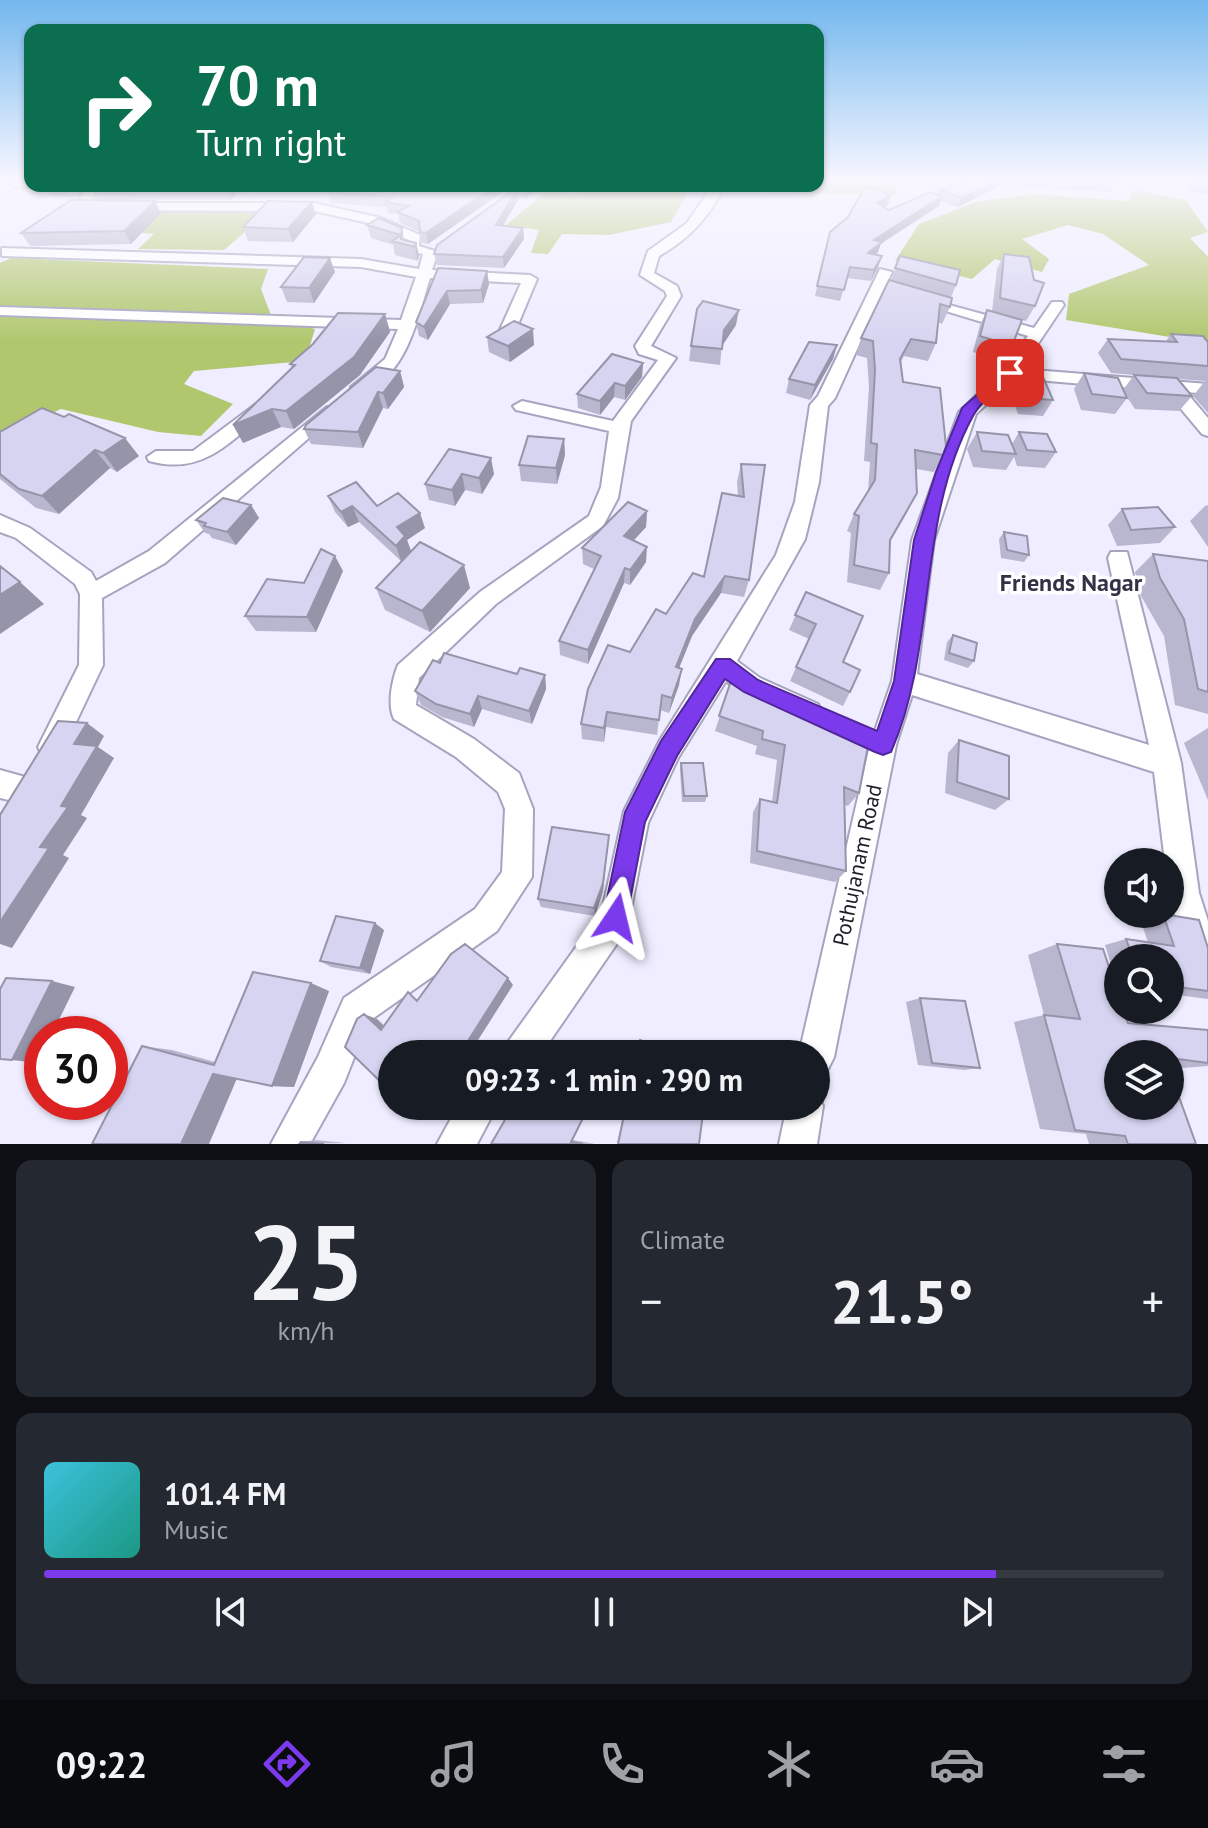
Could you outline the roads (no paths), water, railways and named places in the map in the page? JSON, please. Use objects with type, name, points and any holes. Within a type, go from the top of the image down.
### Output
[{"type":"street","points":[[91,594],[157,557],[391,362],[436,248],[412,248],[415,238],[407,234]]},
{"type":"street","points":[[290,1144],[331,1070],[356,1010],[486,920],[517,877],[519,809],[509,783],[465,748],[403,711],[407,673],[488,598],[596,521],[609,503],[619,428],[628,410],[668,358],[645,351],[643,346],[674,296],[672,289],[647,275],[653,254],[683,234]]},
{"type":"street","points":[[2,252],[361,263],[426,274],[530,279],[506,334]]},
{"type":"street","points":[[530,1040],[616,918],[634,821],[669,749],[723,665],[741,626],[787,555],[810,484],[819,405],[826,398],[890,286],[1038,334]]},
{"type":"street","name":"Pothujanam Road","points":[[820,1040],[883,745],[904,681],[923,540],[944,472],[968,412],[1010,373],[1057,305]]},
{"type":"street","points":[[0,311],[408,325]]},
{"type":"street","points":[[1010,373],[1208,389]]},
{"type":"street","points":[[1171,386],[1208,430]]},
{"type":"street","points":[[156,457],[179,463],[212,451],[267,401]]},
{"type":"street","points":[[522,406],[619,428]]},
{"type":"street","points":[[0,523],[23,533],[83,578],[91,594],[91,665],[65,723],[13,795]]},
{"type":"street","points":[[1119,558],[1196,895],[1208,973]]},
{"type":"street","points":[[723,665],[751,686],[830,721]]},
{"type":"street","points":[[904,681],[1167,763]]},
{"type":"street","points":[[857,733],[883,745]]},
{"type":"street","points":[[456,1144],[471,1120]]},
{"type":"street","points":[[798,1144],[802,1120]]},
{"type":"district","name":"Friends Nagar","points":[[1071,583]]}]
